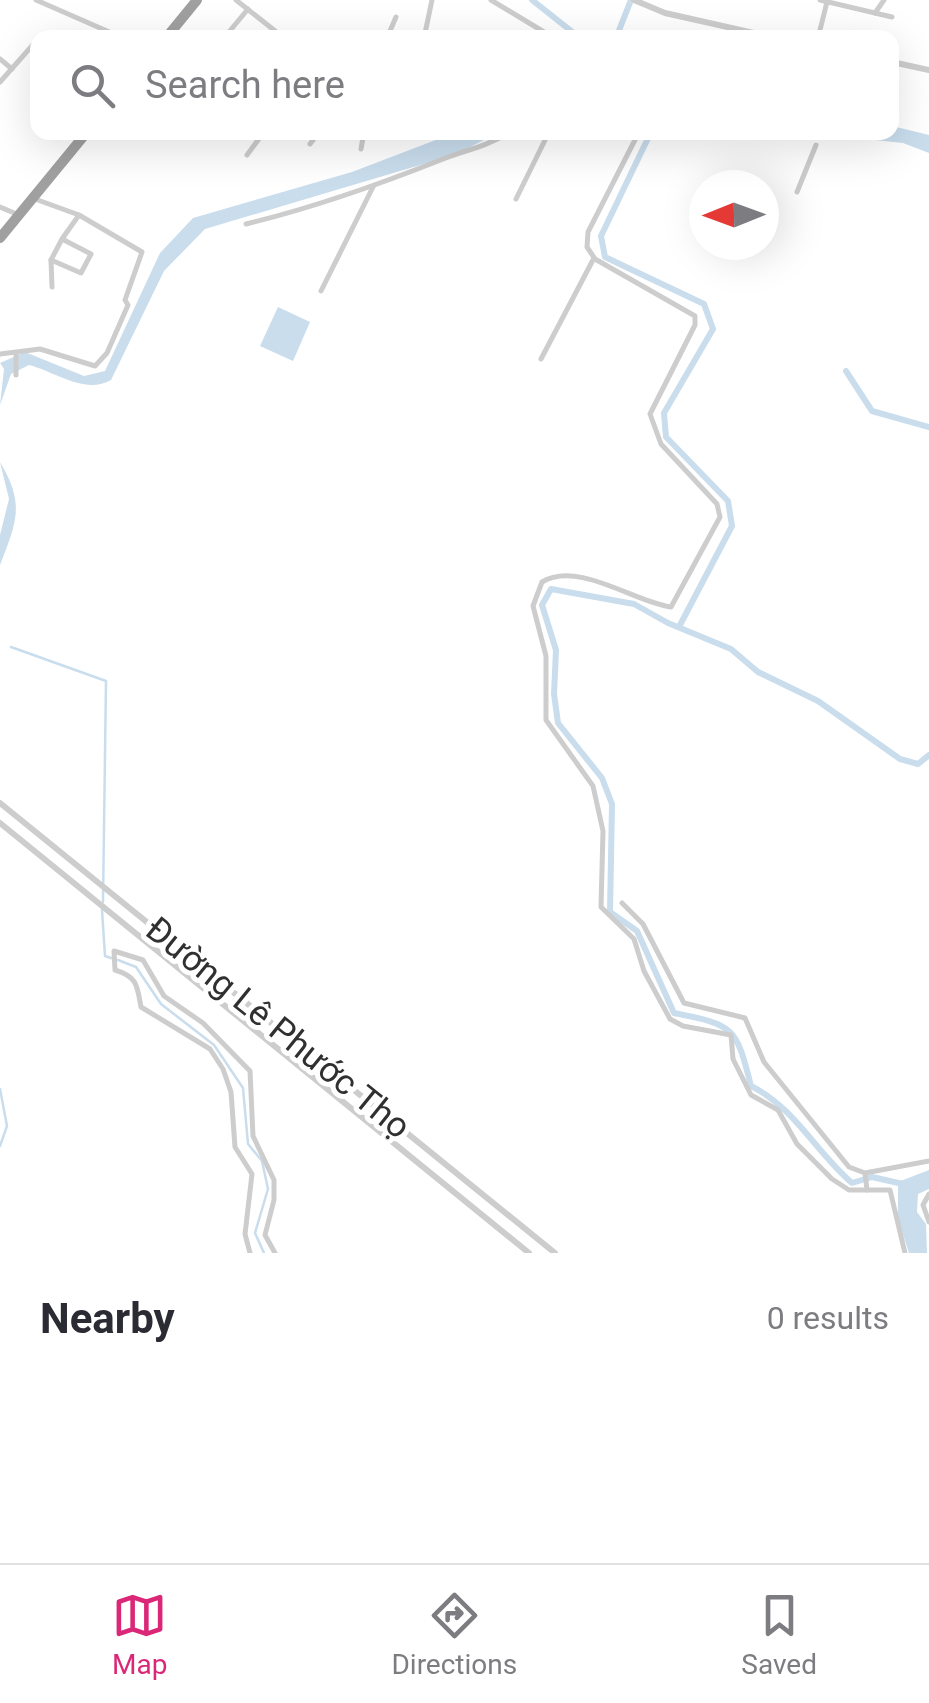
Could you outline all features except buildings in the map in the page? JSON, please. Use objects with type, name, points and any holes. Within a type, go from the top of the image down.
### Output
[{"type":"highway","points":[[173,30],[197,0]]},
{"type":"highway","points":[[0,238],[79,140]]},
{"type":"street","points":[[36,0],[105,30]]},
{"type":"street","points":[[236,0],[274,30]]},
{"type":"street","points":[[426,30],[432,0]]},
{"type":"street","points":[[491,0],[541,30]]},
{"type":"street","points":[[634,0],[665,13],[740,30]]},
{"type":"street","points":[[875,13],[884,0]]},
{"type":"street","points":[[820,30],[825,1],[892,17]]},
{"type":"street","points":[[231,30],[248,9]]},
{"type":"street","points":[[390,30],[396,17]]},
{"type":"street","points":[[0,82],[30,49]]},
{"type":"street","points":[[0,59],[12,69]]},
{"type":"street","points":[[899,64],[929,70]]},
{"type":"street","points":[[247,154],[258,140]]},
{"type":"street","points":[[310,144],[313,140]]},
{"type":"street","points":[[361,149],[363,140]]},
{"type":"street","points":[[246,224],[373,186],[474,152],[496,140]]},
{"type":"street","points":[[516,199],[544,140]]},
{"type":"street","points":[[634,140],[588,232],[587,247],[594,258],[695,316],[695,325],[650,414],[661,444],[720,513],[675,606],[662,606],[620,586],[572,578],[545,579],[534,596],[546,656],[548,727],[590,781],[599,806],[599,902],[634,940],[668,1016],[683,1026],[730,1035],[734,1059],[753,1098],[778,1110],[796,1144],[832,1180],[849,1190],[892,1192],[905,1253]]},
{"type":"street","points":[[797,192],[816,145]]},
{"type":"street","points":[[321,292],[373,186]]},
{"type":"street","points":[[0,354],[48,350],[95,366],[111,346],[142,252],[80,216],[32,198]]},
{"type":"street","points":[[0,207],[19,215]]},
{"type":"street","points":[[52,287],[50,260],[80,216]]},
{"type":"street","points":[[50,260],[81,273],[91,254],[62,239]]},
{"type":"street","points":[[542,360],[594,258]]},
{"type":"street","points":[[16,355],[16,375]]},
{"type":"street","name":"Đường Lê Phước Thọ","points":[[0,803],[555,1253]]},
{"type":"street","name":"Đường Lê Phước Thọ","points":[[0,823],[526,1250]]},
{"type":"street","points":[[622,903],[643,924],[684,1003],[745,1018],[764,1062],[852,1169],[865,1174],[929,1161]]},
{"type":"street","points":[[166,957],[176,944]]},
{"type":"street","points":[[250,1253],[246,1234],[252,1174],[235,1147],[232,1102],[223,1069],[210,1049],[141,1007],[137,983],[114,966],[114,951],[143,960],[164,996],[204,1023],[250,1071],[253,1136],[274,1180],[274,1200],[265,1235],[275,1253]]},
{"type":"street","points":[[865,1174],[867,1190]]},
{"type":"street","points":[[929,1194],[923,1206],[929,1222]]},
{"type":"street","points":[[526,1250],[533,1235]]},
{"type":"water","points":[[899,128],[929,135],[929,153],[903,143],[874,140],[899,140]]},
{"type":"water","points":[[436,140],[484,140],[457,154],[205,229],[164,271],[111,380],[81,384],[29,365],[11,374],[0,405],[4,369],[0,363],[25,352],[84,376],[105,371],[160,253],[193,218],[352,172]]},
{"type":"water","points":[[278,307],[310,322],[293,361],[260,346]]},
{"type":"water","points":[[0,462],[13,490],[16,513],[0,565],[0,535],[9,499]]},
{"type":"water","points":[[929,1170],[929,1189],[918,1194],[917,1212],[926,1224],[927,1253],[909,1253],[898,1219],[898,1182]]},
{"type":"waterway","points":[[532,0],[570,30]]},
{"type":"waterway","points":[[619,30],[631,0]]},
{"type":"waterway","points":[[647,140],[601,236],[605,257],[704,304],[713,329],[664,413],[666,437],[728,501],[732,526],[680,625]]},
{"type":"waterway","points":[[846,371],[872,411],[929,427]]},
{"type":"waterway","points":[[903,1184],[872,1177],[852,1183],[839,1171],[792,1117],[751,1086],[741,1051],[729,1032],[709,1021],[674,1013],[637,931],[610,912],[612,804],[602,778],[558,723],[554,694],[556,650],[542,605],[551,589],[634,604],[731,649],[758,672],[818,701],[900,759],[918,764],[929,755]]},
{"type":"waterway","points":[[11,647],[106,681],[103,902]]},
{"type":"waterway","points":[[102,910],[105,956],[111,958]]},
{"type":"waterway","points":[[118,960],[136,967],[161,1004],[214,1045],[243,1088],[248,1144],[262,1161],[268,1189],[255,1233],[264,1253]]},
{"type":"waterway","points":[[0,1089],[7,1126],[0,1146]]}]
